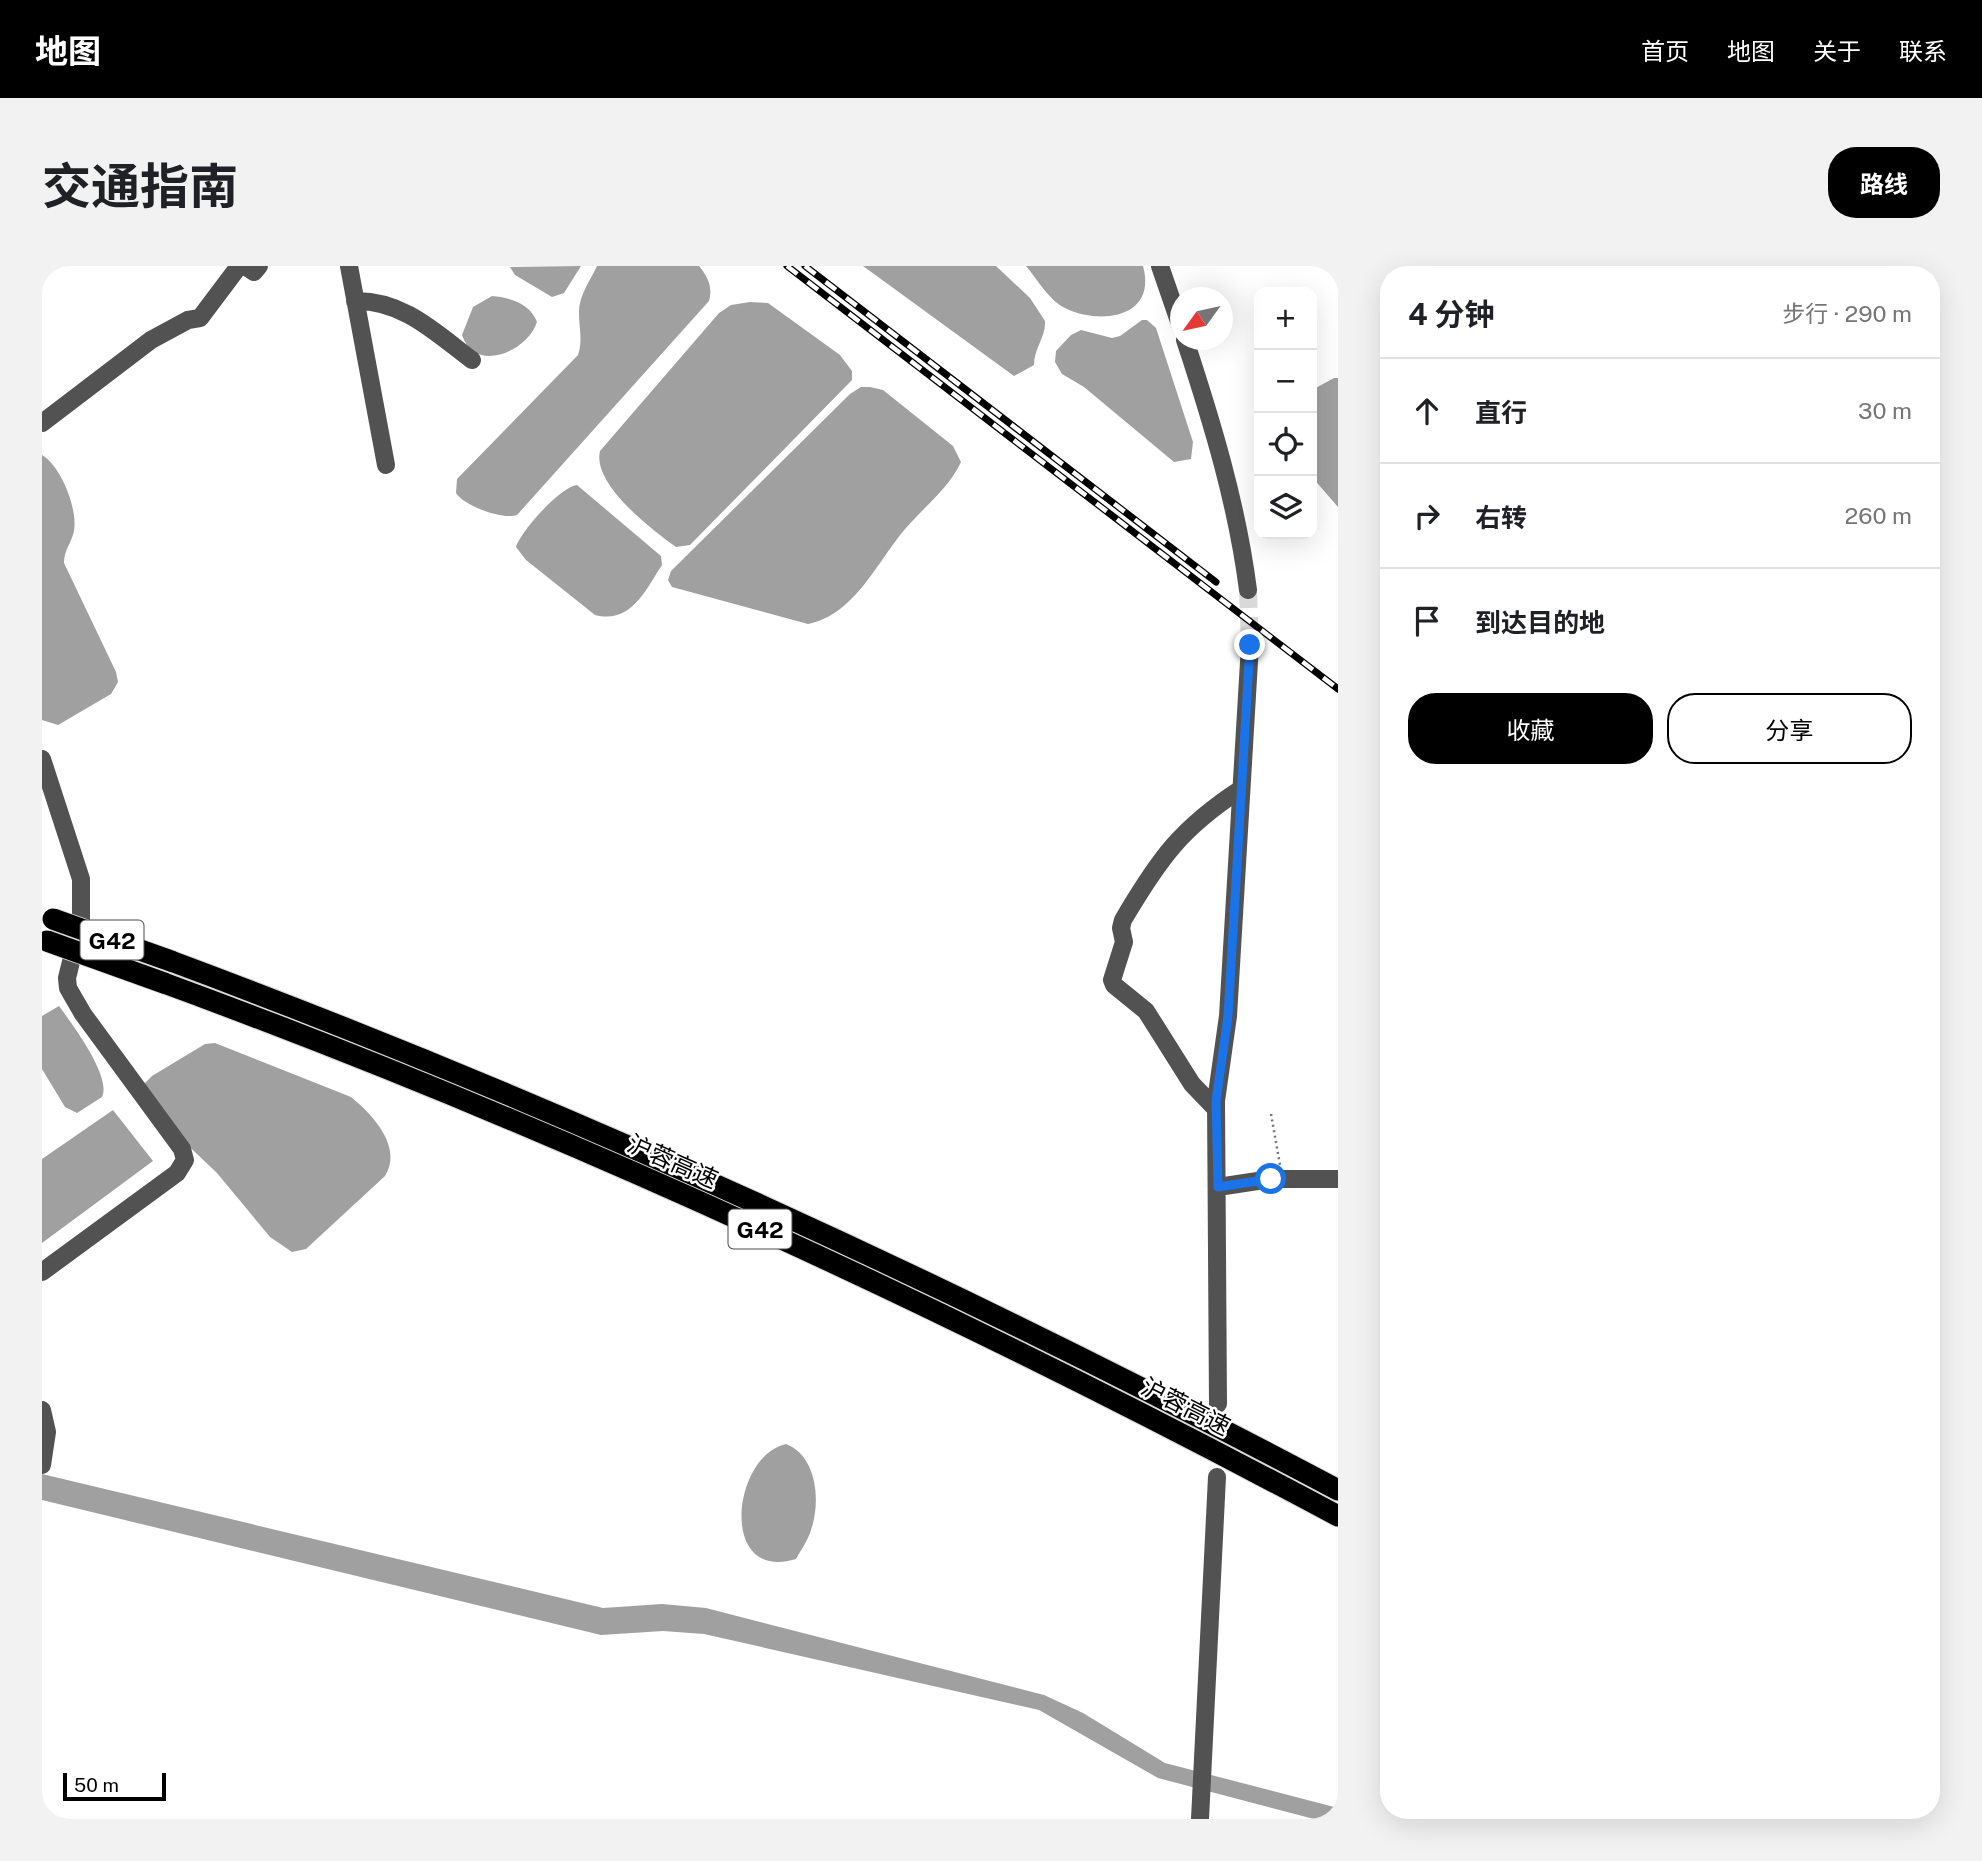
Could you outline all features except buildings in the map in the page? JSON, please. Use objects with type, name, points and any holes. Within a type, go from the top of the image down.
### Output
[{"type":"highway","name":"沪蓉高速","points":[[48,917],[171,961],[471,1078],[731,1191],[1075,1354],[1338,1490]]},
{"type":"highway","name":"沪蓉高速","points":[[45,940],[164,983],[462,1099],[721,1211],[1065,1374],[1338,1516]]},
{"type":"street","points":[[42,423],[151,340],[188,320],[200,318],[239,266]]},
{"type":"street","points":[[245,266],[254,272],[260,266]]},
{"type":"street","points":[[349,266],[386,465]]},
{"type":"street","points":[[1160,266],[1170,295]]},
{"type":"street","points":[[355,301],[391,305],[421,320],[472,360]]},
{"type":"street","points":[[1188,350],[1219,443],[1242,543],[1248,590]]},
{"type":"street","points":[[1218,1404],[1216,1109],[1228,1016],[1250,645]]},
{"type":"street","points":[[42,759],[81,879],[81,921],[67,978],[68,988],[83,1014],[182,1149],[185,1160],[177,1173],[42,1272]]},
{"type":"street","points":[[1216,1109],[1192,1084],[1146,1010],[1114,985],[1112,980],[1125,942],[1121,928],[1123,919],[1156,865],[1197,820],[1241,789]]},
{"type":"street","points":[[1218,1187],[1282,1178],[1338,1179]]},
{"type":"street","points":[[42,1410],[47,1432],[42,1465]]},
{"type":"street","points":[[1200,1819],[1217,1477]]},
{"type":"path","points":[[1271,1114],[1282,1178]]},
{"type":"shaded area","points":[[581,266],[564,293],[552,297],[515,275],[510,267]]},
{"type":"shaded area","points":[[597,266],[699,266],[709,282],[709,301],[517,515],[494,514],[467,503],[456,493],[457,479],[578,355],[581,339],[580,301]]},
{"type":"shaded area","points":[[863,266],[996,266],[1030,298],[1045,321],[1034,365],[1014,376]]},
{"type":"shaded area","points":[[1026,266],[1143,266],[1145,283],[1142,296],[1134,306],[1123,313],[1110,316],[1081,314],[1067,309],[1049,296]]},
{"type":"shaded area","points":[[492,296],[525,306],[537,322],[523,342],[512,350],[489,356],[478,354],[469,347],[462,335],[473,307]]},
{"type":"shaded area","points":[[768,303],[840,355],[852,371],[852,380],[690,545],[676,547],[652,529],[614,491],[600,464],[600,451],[719,313],[731,305]]},
{"type":"shaded area","points":[[1142,320],[1147,320],[1156,328],[1193,442],[1191,459],[1174,462],[1084,387],[1062,374],[1055,362],[1056,351],[1071,335],[1081,330],[1112,338],[1120,336]]},
{"type":"shaded area","points":[[1338,378],[1338,507],[1317,483],[1317,387]]},
{"type":"shaded area","points":[[861,387],[883,390],[953,446],[961,462],[950,480],[906,528],[852,598],[825,619],[808,624],[672,587],[668,580],[671,571],[850,394]]},
{"type":"shaded area","points":[[42,455],[56,468],[71,500],[74,531],[64,563],[116,672],[118,682],[111,694],[58,725],[42,720]]},
{"type":"shaded area","points":[[577,485],[661,556],[662,565],[643,595],[628,610],[618,615],[595,615],[526,560],[516,547],[542,511],[561,493]]},
{"type":"shaded area","points":[[59,1006],[89,1051],[104,1088],[102,1097],[77,1113],[65,1107],[42,1069],[42,1016]]},
{"type":"shaded area","points":[[215,1043],[351,1097],[376,1122],[388,1143],[390,1165],[385,1176],[306,1249],[292,1252],[270,1237],[217,1173],[177,1135],[144,1091],[145,1083],[152,1076],[205,1044]]},
{"type":"shaded area","points":[[113,1110],[153,1161],[42,1243],[42,1159]]},
{"type":"shaded area","points":[[786,1444],[804,1458],[810,1469],[816,1506],[810,1534],[796,1559],[771,1561],[754,1553],[744,1536],[742,1515],[745,1492],[754,1470],[768,1453]]},
{"type":"shaded area","points":[[42,1474],[603,1608],[662,1604],[706,1608],[1044,1695],[1083,1713],[1165,1763],[1338,1808],[1338,1819],[1314,1819],[1158,1778],[1039,1710],[704,1634],[663,1631],[601,1635],[42,1500]]},
{"type":"tunnel","points":[[1248,590],[1250,645]]},
{"type":"railway","points":[[787,266],[1338,689]]},
{"type":"railway","points":[[805,266],[1216,582]]},
{"type":"route","points":[[1250,645],[1228,1016],[1216,1101],[1218,1187],[1271,1179]]}]
